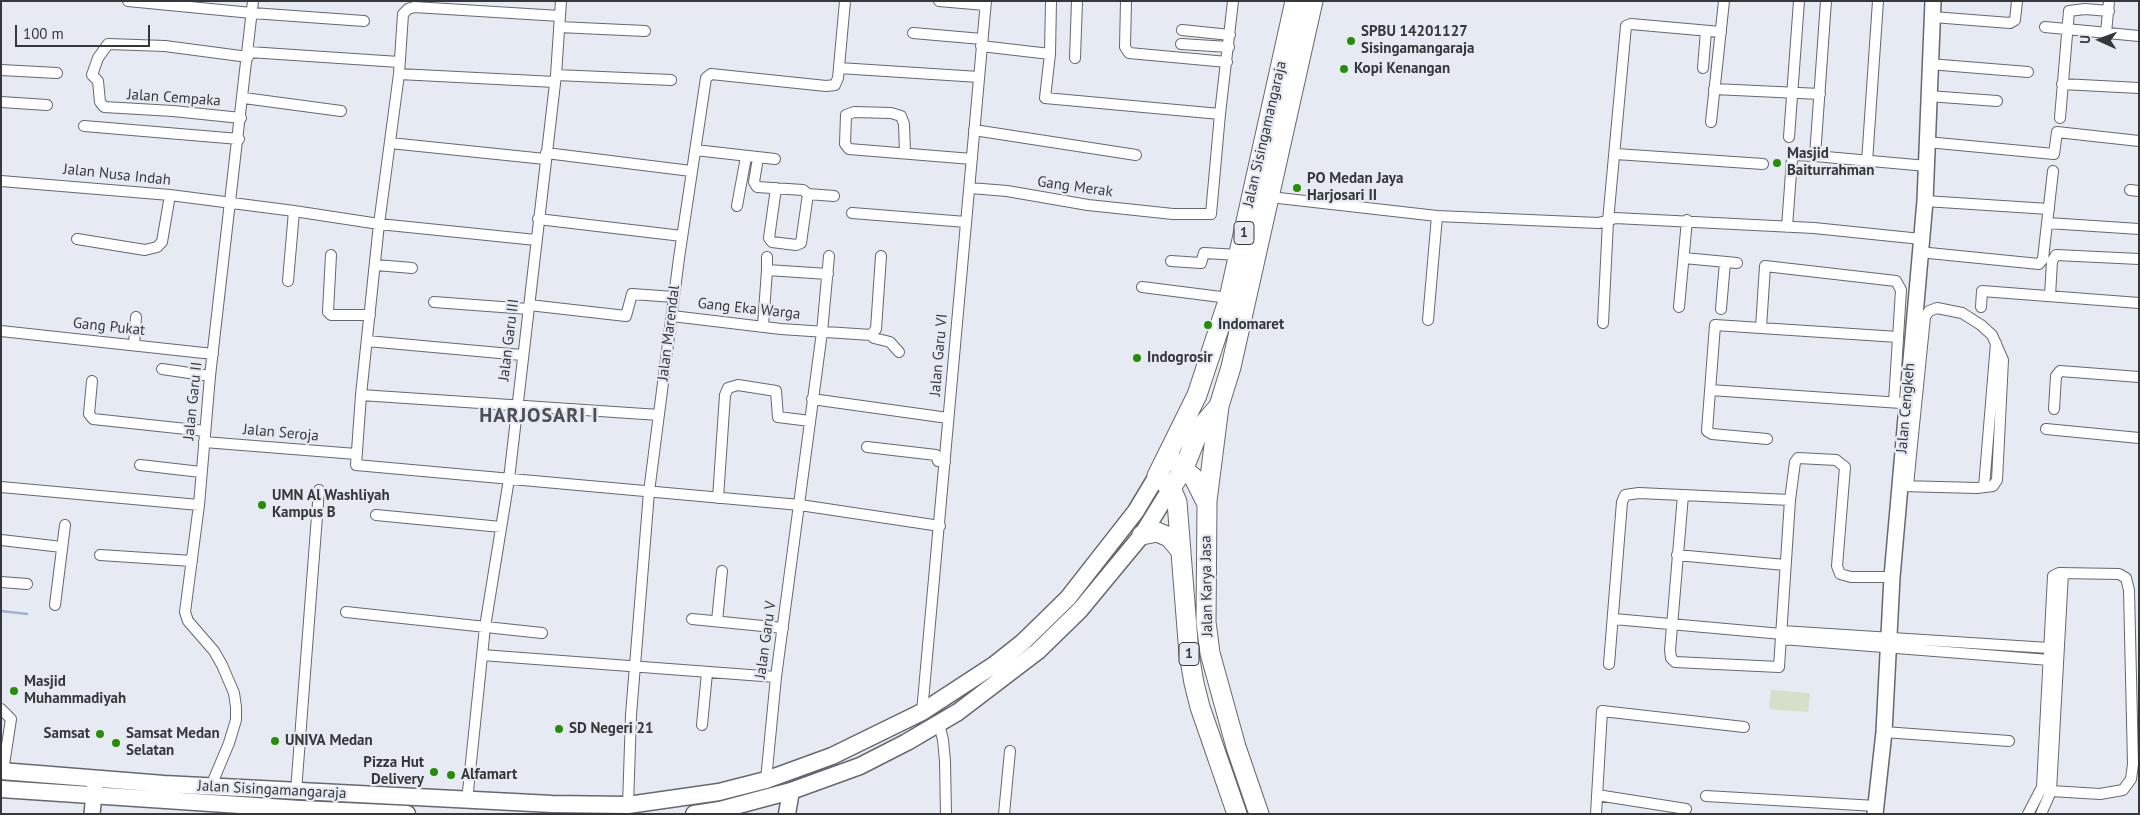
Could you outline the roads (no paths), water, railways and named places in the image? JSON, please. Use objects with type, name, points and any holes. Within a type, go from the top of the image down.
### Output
[{"type":"highway","name":"Jalan Sisingamangaraja","points":[[1164,482],[1167,457],[1201,385],[1229,298],[1295,1]]},
{"type":"highway","name":"Jalan Sisingamangaraja","points":[[1164,482],[1184,468],[1200,428],[1218,406],[1236,348],[1313,1]]},
{"type":"highway","points":[[1207,504],[1218,406]]},
{"type":"highway","name":"Jalan Karya Jasa","points":[[1167,457],[1184,468],[1199,485],[1207,504],[1206,622],[1210,653],[1236,747],[1259,814]]},
{"type":"highway","name":"Jalan Karya Jasa","points":[[1164,482],[1179,513],[1189,654],[1194,683],[1200,707],[1238,814]]},
{"type":"highway","points":[[1142,535],[1157,532],[1169,537],[1181,551]]},
{"type":"main road","name":"Jalan Sisingamangaraja","points":[[2,771],[211,786],[467,801],[699,807],[722,812],[791,791],[860,766],[939,724],[1038,651],[1080,610],[1142,535],[1164,482]]},
{"type":"main road","name":"Jalan Sisingamangaraja","points":[[699,807],[719,792],[766,780],[832,756],[922,712],[947,697],[1016,647],[1068,598],[1136,511],[1164,482]]},
{"type":"main road","name":"Jalan Sisingamangaraja","points":[[1,789],[407,814]]},
{"type":"main road","points":[[787,814],[791,791]]},
{"type":"main road","points":[[719,792],[722,812]]},
{"type":"street","points":[[128,1],[364,21]]},
{"type":"street","name":"Jalan Garu II","points":[[211,786],[229,743],[236,720],[234,693],[222,665],[186,616],[199,505],[210,376],[254,1]]},
{"type":"street","name":"Jalan Garu III","points":[[467,801],[485,627],[509,479],[555,79],[561,1]]},
{"type":"street","name":"Jalan Marendal","points":[[628,804],[631,714],[649,492],[682,236],[706,78],[708,75],[831,86],[837,82],[845,1]]},
{"type":"street","points":[[939,1],[985,3]]},
{"type":"street","points":[[1051,1],[1050,54],[1045,98],[1220,114],[1233,1]]},
{"type":"street","points":[[1075,58],[1077,1]]},
{"type":"street","points":[[1126,1],[1124,47],[1129,54],[1227,62]]},
{"type":"street","points":[[1711,122],[1724,1]]},
{"type":"street","points":[[1789,137],[1799,1]]},
{"type":"street","points":[[1814,156],[1826,1]]},
{"type":"street","points":[[1867,162],[1878,1]]},
{"type":"street","name":"Jalan Cengkeh","points":[[1875,810],[1884,732],[1892,577],[1904,486],[1906,455],[1900,403],[1925,201],[1933,1]]},
{"type":"street","points":[[1932,17],[2010,23],[2015,20],[2017,1]]},
{"type":"street","name":"Jalan Garu VI","points":[[922,712],[985,3]]},
{"type":"street","points":[[2060,118],[2068,13],[2071,9],[2109,6],[2106,33]]},
{"type":"street","points":[[560,16],[411,8],[403,14],[399,74],[379,224],[361,395],[356,464],[358,466],[800,505],[940,526]]},
{"type":"street","points":[[1603,323],[1608,221],[1627,25],[1721,32]]},
{"type":"street","points":[[2045,26],[2139,36]]},
{"type":"street","points":[[559,27],[645,31]]},
{"type":"street","points":[[1182,30],[1230,35]]},
{"type":"street","points":[[1703,68],[1706,31]]},
{"type":"street","points":[[913,33],[982,42],[1050,54]]},
{"type":"street","name":"Jalan Cempaka","points":[[241,118],[173,111],[104,107],[100,102],[98,81],[92,75],[98,58],[108,44],[165,46],[248,54]]},
{"type":"street","points":[[1181,44],[1228,47]]},
{"type":"street","points":[[248,54],[399,62]]},
{"type":"street","points":[[1929,64],[2028,72]]},
{"type":"street","points":[[839,68],[978,77]]},
{"type":"street","points":[[1,70],[57,73]]},
{"type":"street","points":[[399,74],[555,79],[671,80]]},
{"type":"street","points":[[2062,84],[2139,88]]},
{"type":"street","points":[[1714,89],[1820,94]]},
{"type":"street","points":[[1928,96],[1997,102]]},
{"type":"street","points":[[244,98],[341,111]]},
{"type":"street","points":[[1,102],[47,105]]},
{"type":"street","points":[[905,153],[904,124],[901,116],[891,113],[863,112],[850,112],[846,115],[846,144],[849,149],[972,159]]},
{"type":"street","name":"Gang Merak","points":[[970,188],[1007,191],[1088,206],[1176,214],[1211,214],[1220,114]]},
{"type":"street","points":[[84,126],[239,139]]},
{"type":"street","points":[[974,130],[1136,155]]},
{"type":"street","points":[[1927,142],[2054,154],[2056,132],[2139,140]]},
{"type":"street","points":[[390,143],[546,156],[691,171]]},
{"type":"street","points":[[695,150],[775,159]]},
{"type":"street","points":[[1616,154],[1763,164]]},
{"type":"street","points":[[1787,227],[1792,159],[1796,155],[1927,166]]},
{"type":"street","points":[[737,206],[746,157]]},
{"type":"street","points":[[758,158],[755,184],[760,188],[803,190],[808,194],[834,196]]},
{"type":"street","points":[[1270,197],[1437,216],[1598,223],[1622,217],[1787,227],[2039,264],[2043,259],[2052,171]]},
{"type":"street","name":"Jalan Nusa Indah","points":[[1,181],[170,196],[294,211],[379,224],[536,240]]},
{"type":"street","points":[[776,188],[769,238],[772,242],[796,245],[800,243],[808,194]]},
{"type":"street","points":[[77,239],[145,250],[157,247],[162,242],[170,196]]},
{"type":"street","points":[[1925,201],[2049,209]]},
{"type":"street","points":[[288,282],[294,211]]},
{"type":"street","points":[[852,213],[966,222]]},
{"type":"street","points":[[1428,320],[1437,216]]},
{"type":"street","points":[[538,219],[682,236]]},
{"type":"street","points":[[1679,307],[1687,220]]},
{"type":"street","points":[[2048,223],[2139,229]]},
{"type":"street","points":[[1171,261],[1200,263],[1204,252],[1239,255]]},
{"type":"street","points":[[332,255],[328,312],[332,315],[370,315]]},
{"type":"street","name":"Jalan Garu V","points":[[766,780],[776,677],[822,332],[829,256]]},
{"type":"street","points":[[881,256],[876,329],[871,335],[874,338],[890,342],[899,352]]},
{"type":"street","points":[[2050,296],[2052,261],[2056,256],[2139,259]]},
{"type":"street","points":[[763,326],[767,257]]},
{"type":"street","points":[[1684,258],[1737,263]]},
{"type":"street","points":[[1721,309],[1725,262]]},
{"type":"street","points":[[376,265],[412,268]]},
{"type":"street","points":[[1710,390],[1900,403],[1898,337],[1901,290],[1896,281],[1765,266],[1761,328]]},
{"type":"street","points":[[767,270],[828,274]]},
{"type":"street","points":[[1142,287],[1229,298]]},
{"type":"street","points":[[1981,307],[1982,291],[2139,303]]},
{"type":"street","points":[[434,302],[528,307],[626,316],[632,294],[674,298]]},
{"type":"street","points":[[1904,486],[1984,487],[1996,342],[1981,325],[1962,313],[1942,308],[1932,309],[1926,314],[1906,455]]},
{"type":"street","name":"Gang Eka Warga","points":[[672,316],[822,332],[871,335]]},
{"type":"street","points":[[134,345],[136,317]]},
{"type":"street","points":[[1767,439],[1708,432],[1706,428],[1715,325],[1898,337]]},
{"type":"street","name":"Gang Pukat","points":[[1,331],[213,354]]},
{"type":"street","points":[[367,341],[522,355]]},
{"type":"street","points":[[162,368],[210,376]]},
{"type":"street","points":[[2054,408],[2056,376],[2060,371],[2139,377]]},
{"type":"street","points":[[92,381],[90,414],[93,419],[205,431]]},
{"type":"street","points":[[718,498],[724,402],[728,388],[738,385],[776,391],[778,417],[810,421]]},
{"type":"street","points":[[361,395],[659,415]]},
{"type":"street","points":[[812,399],[948,418]]},
{"type":"street","points":[[2046,429],[2139,438]]},
{"type":"street","name":"Jalan Seroja","points":[[204,442],[356,454]]},
{"type":"street","points":[[866,447],[936,455],[938,461],[945,462]]},
{"type":"street","points":[[1683,495],[1671,622],[1671,658],[1680,663],[1778,668],[1782,634],[1790,500],[1796,459],[1826,459],[1844,464],[1845,482],[1838,571],[1843,576],[1852,577],[1892,577]]},
{"type":"street","points":[[140,465],[201,472]]},
{"type":"street","points":[[1,487],[199,505]]},
{"type":"street","points":[[296,791],[319,490]]},
{"type":"street","points":[[1610,664],[1622,502],[1625,495],[1634,493],[1790,500]]},
{"type":"street","points":[[376,515],[501,527]]},
{"type":"street","points":[[55,605],[65,525]]},
{"type":"street","points":[[1,540],[62,547]]},
{"type":"street","points":[[100,555],[192,561]]},
{"type":"street","points":[[1677,555],[1785,565]]},
{"type":"street","points":[[717,621],[722,572]]},
{"type":"street","points":[[2028,814],[2046,789],[2049,648],[2053,577],[2056,573],[2114,573],[2124,576],[2128,583],[2133,764],[2131,779],[2123,790],[2100,794],[2046,789]]},
{"type":"street","points":[[2041,814],[2046,789],[2063,573]]},
{"type":"street","points":[[1,582],[26,584]]},
{"type":"street","points":[[346,612],[542,633]]},
{"type":"street","points":[[692,619],[783,628]]},
{"type":"street","points":[[1614,619],[1671,622],[1782,634],[1888,642],[2049,660]]},
{"type":"street","points":[[1908,644],[2049,648]]},
{"type":"street","points":[[482,655],[776,677]]},
{"type":"street","points":[[702,725],[707,672]]},
{"type":"street","points":[[1,709],[11,719],[2,771]]},
{"type":"street","points":[[1596,814],[1602,710],[1744,727]]},
{"type":"street","points":[[939,724],[944,740],[946,814]]},
{"type":"street","points":[[1884,732],[2009,741]]},
{"type":"street","points":[[1004,814],[1010,750]]},
{"type":"street","points":[[92,814],[95,778]]},
{"type":"street","points":[[1598,795],[1651,809],[1686,809]]},
{"type":"street","points":[[1706,796],[1875,810]]},
{"type":"waterway","points":[[1,611],[27,614]]},
{"type":"place","name":"SPBU 14201127 Sisingamangaraja","points":[[1351,41]]},
{"type":"place","name":"Kopi Kenangan","points":[[1344,69]]},
{"type":"place","name":"Masjid Baiturrahman","points":[[1777,163]]},
{"type":"place","name":"PO Medan Jaya Harjosari II","points":[[1297,188]]},
{"type":"place","name":"Indomaret","points":[[1208,325]]},
{"type":"place","name":"Indogrosir","points":[[1137,358]]},
{"type":"place","name":"UMN Al Washliyah Kampus B","points":[[262,505]]},
{"type":"place","name":"Masjid Muhammadiyah","points":[[14,691]]},
{"type":"place","name":"SD Negeri 21","points":[[559,729]]},
{"type":"place","name":"Samsat","points":[[100,734]]},
{"type":"place","name":"UNIVA Medan","points":[[275,741]]},
{"type":"place","name":"Samsat Medan Selatan","points":[[116,743]]},
{"type":"place","name":"Pizza Hut Delivery","points":[[434,772]]},
{"type":"place","name":"Alfamart","points":[[451,775]]},
{"type":"district","name":"HARJOSARI I","points":[[539,416]]}]
